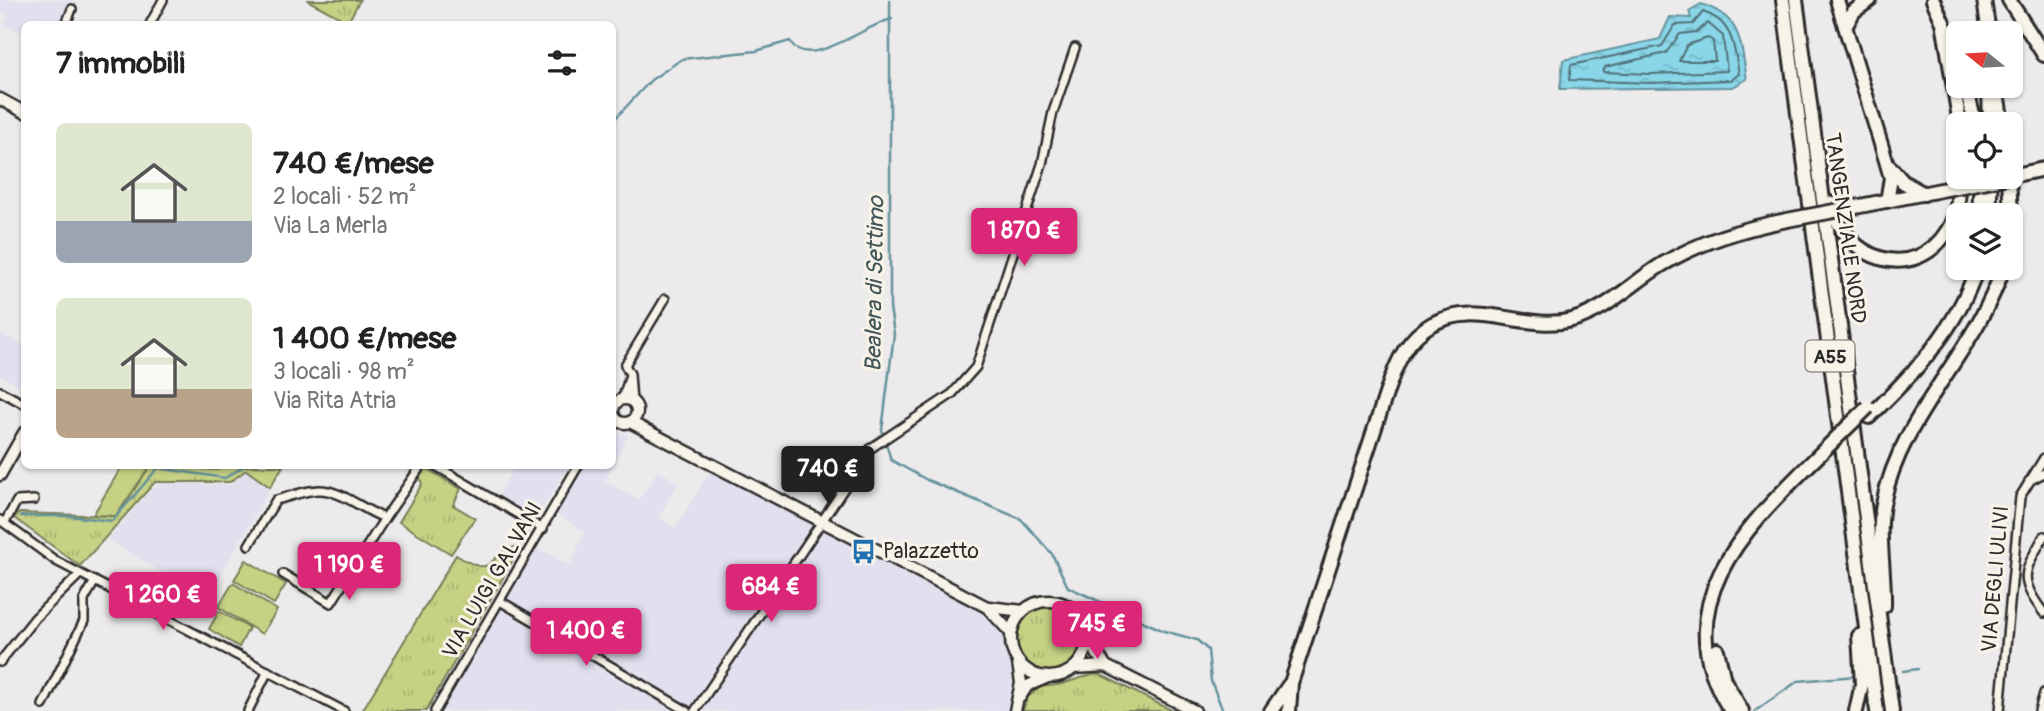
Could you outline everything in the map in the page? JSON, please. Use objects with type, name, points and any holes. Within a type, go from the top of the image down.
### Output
[{"type":"highway","name":"TANGENZIALE NORD","points":[[1783,0],[1877,711]]},
{"type":"highway","name":"TANGENZIALE NORD","points":[[1796,0],[1892,711]]},
{"type":"highway","points":[[1837,0],[1891,178],[1887,201]]},
{"type":"highway","points":[[1845,27],[1853,11],[1870,0]]},
{"type":"highway","points":[[1933,0],[1946,30]]},
{"type":"highway","points":[[1984,0],[1987,21]]},
{"type":"highway","points":[[2009,0],[2044,55]]},
{"type":"highway","points":[[1943,22],[1958,112]]},
{"type":"highway","points":[[1817,163],[1836,223],[1843,234],[1867,255],[1889,260],[1923,253],[1942,238],[1955,215],[1958,189]]},
{"type":"highway","points":[[1887,164],[1903,182],[1924,194]]},
{"type":"highway","points":[[1873,204],[1884,186],[1887,164]]},
{"type":"highway","points":[[2023,174],[2044,169]]},
{"type":"highway","points":[[1289,711],[1291,683],[1393,374],[1404,350],[1418,334],[1438,321],[1464,314],[1535,324],[1578,318],[1695,247],[1737,231],[1946,189]]},
{"type":"highway","points":[[1868,412],[1929,343],[1963,280]]},
{"type":"highway","points":[[1731,711],[1715,680],[1709,648],[1709,611],[1714,587],[1728,556],[1746,529],[1868,412],[1917,370],[1940,341],[1972,280]]},
{"type":"highway","name":"A55","points":[[1884,648],[1885,585],[1881,535],[1888,485],[1905,441],[1987,312],[1999,280]]},
{"type":"highway","points":[[1742,711],[1724,680],[1717,652],[1717,616],[1723,585],[1753,534],[1816,463]]},
{"type":"highway","points":[[1849,499],[1853,597],[1862,674],[1856,711]]},
{"type":"highway","points":[[1271,710],[1291,683]]},
{"type":"main road","points":[[0,99],[21,108]]},
{"type":"main road","points":[[617,411],[633,419]]},
{"type":"main road","points":[[617,411],[633,419],[654,436],[987,607],[1011,633],[1020,670],[1020,697],[1015,711]]},
{"type":"main road","points":[[2,469],[21,438]]},
{"type":"main road","points":[[987,607],[1023,611],[1042,602],[1064,604],[1080,619],[1086,640],[1106,666],[1195,711]]},
{"type":"main road","points":[[1011,633],[1023,611]]},
{"type":"main road","points":[[1073,668],[1083,655],[1086,640]]},
{"type":"main road","points":[[1015,656],[1030,672],[1052,677]]},
{"type":"main road","points":[[1020,697],[1037,679],[1052,677],[1073,668],[1106,666]]},
{"type":"street","points":[[152,21],[163,0]]},
{"type":"street","points":[[67,21],[72,9]]},
{"type":"street","points":[[695,711],[871,448],[952,394],[976,367],[1042,164],[1053,112],[1075,48]]},
{"type":"street","points":[[617,411],[630,374],[625,365],[665,299]]},
{"type":"street","points":[[0,391],[21,402]]},
{"type":"street","name":"VIA DEGLI ULIVI","points":[[2000,711],[2020,502],[2026,484],[2044,458]]},
{"type":"street","points":[[283,574],[331,603],[419,469]]},
{"type":"street","points":[[441,469],[542,529]]},
{"type":"street","name":"VIA LUIGI GALVANI","points":[[435,711],[576,469]]},
{"type":"street","points":[[2026,484],[2044,473]]},
{"type":"street","points":[[249,545],[276,500],[320,490],[356,503],[385,518]]},
{"type":"street","points":[[34,500],[17,502],[3,521],[56,561],[344,711]]},
{"type":"street","points":[[2044,536],[2026,568],[2026,587],[2044,613]]},
{"type":"street","points":[[0,662],[35,618],[80,573]]},
{"type":"street","points":[[43,705],[84,621],[84,600],[95,581]]},
{"type":"street","points":[[2012,585],[2026,587]]},
{"type":"street","points":[[500,601],[687,711]]},
{"type":"street","points":[[248,711],[268,671]]},
{"type":"street","points":[[2039,711],[2044,693]]},
{"type":"shaded area","points":[[0,0],[73,0],[62,21],[21,21],[21,32],[4,24],[8,15],[0,11]]},
{"type":"shaded area","points":[[0,333],[21,344],[21,387],[0,375]]},
{"type":"shaded area","points":[[616,432],[628,436],[616,459]]},
{"type":"shaded area","points":[[513,469],[566,469],[540,512],[531,515],[498,496]]},
{"type":"shaded area","points":[[579,469],[611,469],[605,481],[639,500],[658,470],[678,483],[659,517],[675,529],[711,469],[992,613],[1004,628],[1011,658],[1013,696],[1008,711],[442,711],[535,547],[570,565],[585,532],[555,513]]},
{"type":"shaded area","points":[[248,470],[271,487],[206,600],[108,539],[150,491],[162,483],[230,485]]},
{"type":"green space","points":[[307,0],[360,0],[346,21]]},
{"type":"green space","points":[[120,469],[148,469],[116,516],[93,515]]},
{"type":"green space","points":[[148,469],[281,469],[270,487],[246,470],[230,482],[155,482],[80,566],[14,518],[19,513],[116,516]]},
{"type":"green space","points":[[427,469],[461,489],[453,505],[475,518],[451,554],[399,522],[422,484],[419,475]]},
{"type":"green space","points":[[520,548],[426,711],[362,711],[456,555],[470,563],[486,566],[506,550]]},
{"type":"green space","points":[[246,560],[286,584],[274,604],[234,580]]},
{"type":"green space","points":[[233,583],[277,610],[262,634],[218,607]]},
{"type":"green space","points":[[1049,607],[1067,613],[1075,621],[1081,639],[1075,657],[1067,665],[1049,671],[1031,665],[1023,657],[1017,639],[1023,621],[1031,613]]},
{"type":"green space","points":[[219,611],[249,628],[239,647],[209,629]]},
{"type":"green space","points":[[1099,674],[1173,711],[1023,711],[1027,698],[1041,686]]},
{"type":"water","points":[[1701,4],[1714,9],[1732,23],[1740,42],[1747,79],[1733,87],[1560,89],[1563,60],[1660,39],[1670,17],[1691,18],[1689,11]]},
{"type":"waterway","name":"Bealera di Settimo","points":[[890,0],[890,307],[894,334],[882,430],[891,460],[927,480],[1021,519],[1052,554],[1068,587],[1164,631],[1197,640],[1208,650],[1211,681],[1223,711]]},
{"type":"waterway","points":[[616,118],[651,80],[682,59],[756,51],[790,41],[798,49],[809,52],[838,44],[892,19]]},
{"type":"waterway","points":[[21,516],[70,516],[112,521],[157,469]]},
{"type":"waterway","points":[[165,469],[225,478],[239,469]]},
{"type":"waterway","points":[[1903,671],[1918,669]]},
{"type":"waterway","points":[[1755,711],[1798,681],[1856,676]]},
{"type":"place","name":"Palazzetto","points":[[863,551]]}]
